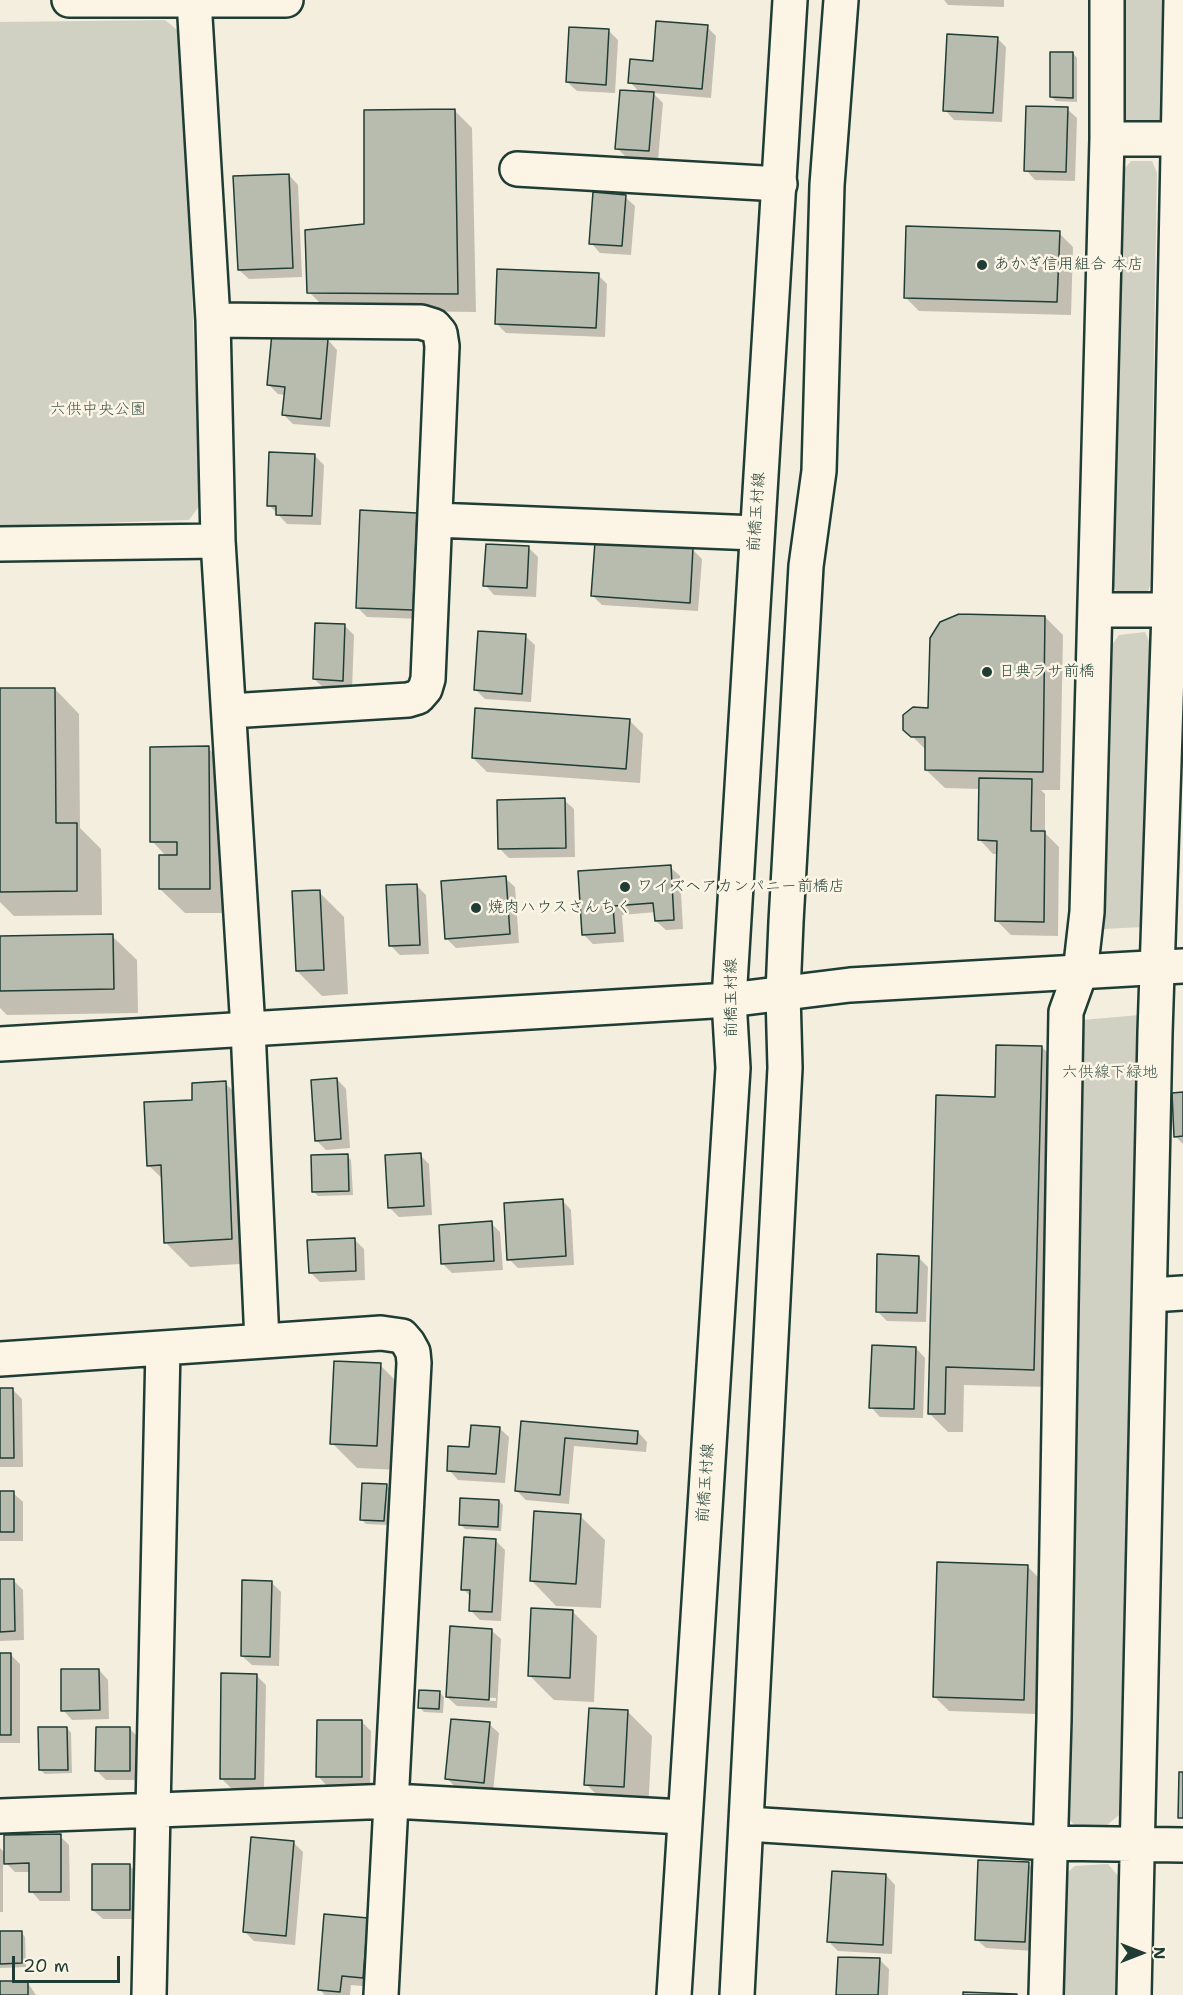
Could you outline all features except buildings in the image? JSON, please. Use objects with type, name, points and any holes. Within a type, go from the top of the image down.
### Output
[{"type":"street","points":[[69,0],[286,0]]},
{"type":"street","name":"前橋玉村線","points":[[674,1995],[734,1068],[729,1000],[790,0]]},
{"type":"street","points":[[737,1995],[785,1068],[783,993],[806,566],[819,471],[827,185],[842,0]]},
{"type":"street","points":[[1046,1995],[1054,1719],[1066,1012],[1080,973],[1087,912],[1107,139],[1107,0]]},
{"type":"street","points":[[1134,1995],[1146,1397],[1171,967],[1181,0]]},
{"type":"street","points":[[194,1],[213,320],[218,541],[248,1029],[262,1341]]},
{"type":"street","points":[[1107,139],[1180,139]]},
{"type":"street","points":[[517,169],[780,184]]},
{"type":"street","points":[[213,320],[420,322],[434,326],[440,333],[442,346],[428,679],[418,698],[230,711]]},
{"type":"street","points":[[435,520],[756,533]]},
{"type":"street","points":[[0,544],[218,541]]},
{"type":"street","points":[[1096,610],[1176,611]]},
{"type":"street","points":[[0,1044],[729,1000],[850,985],[1171,967]]},
{"type":"street","points":[[1151,1295],[1183,1293]]},
{"type":"street","points":[[0,1359],[381,1333],[402,1336],[413,1352],[393,1801],[381,1995]]},
{"type":"street","points":[[149,1995],[163,1348]]},
{"type":"street","points":[[0,1816],[393,1801],[684,1817]]},
{"type":"street","points":[[747,1824],[1049,1843],[1183,1845]]},
{"type":"green space","points":[[1126,0],[1164,0],[1161,117],[1157,125],[1131,126],[1123,117]]},
{"type":"green space","name":"六供中央公園","points":[[165,20],[182,34],[200,505],[189,520],[0,526],[0,22]]},
{"type":"green space","points":[[1131,161],[1152,161],[1157,173],[1150,585],[1146,597],[1119,596],[1110,580],[1120,174]]},
{"type":"green space","points":[[1145,632],[1151,645],[1143,927],[1103,929],[1109,649],[1119,635]]},
{"type":"green space","name":"六供線下緑地","points":[[1140,1015],[1119,1815],[1107,1825],[1076,1827],[1065,1815],[1082,1020]]},
{"type":"green space","points":[[1108,1864],[1119,1877],[1116,1995],[1059,1995],[1061,1878],[1075,1866]]},
{"type":"place","name":"あかぎ信用組合 本店","points":[[982,265]]},
{"type":"place","name":"日典ラサ前橋","points":[[987,672]]},
{"type":"place","name":"ワイズヘアカンパニー前橋店","points":[[625,887]]},
{"type":"place","name":"焼肉ハウスさんちく","points":[[476,908]]}]
